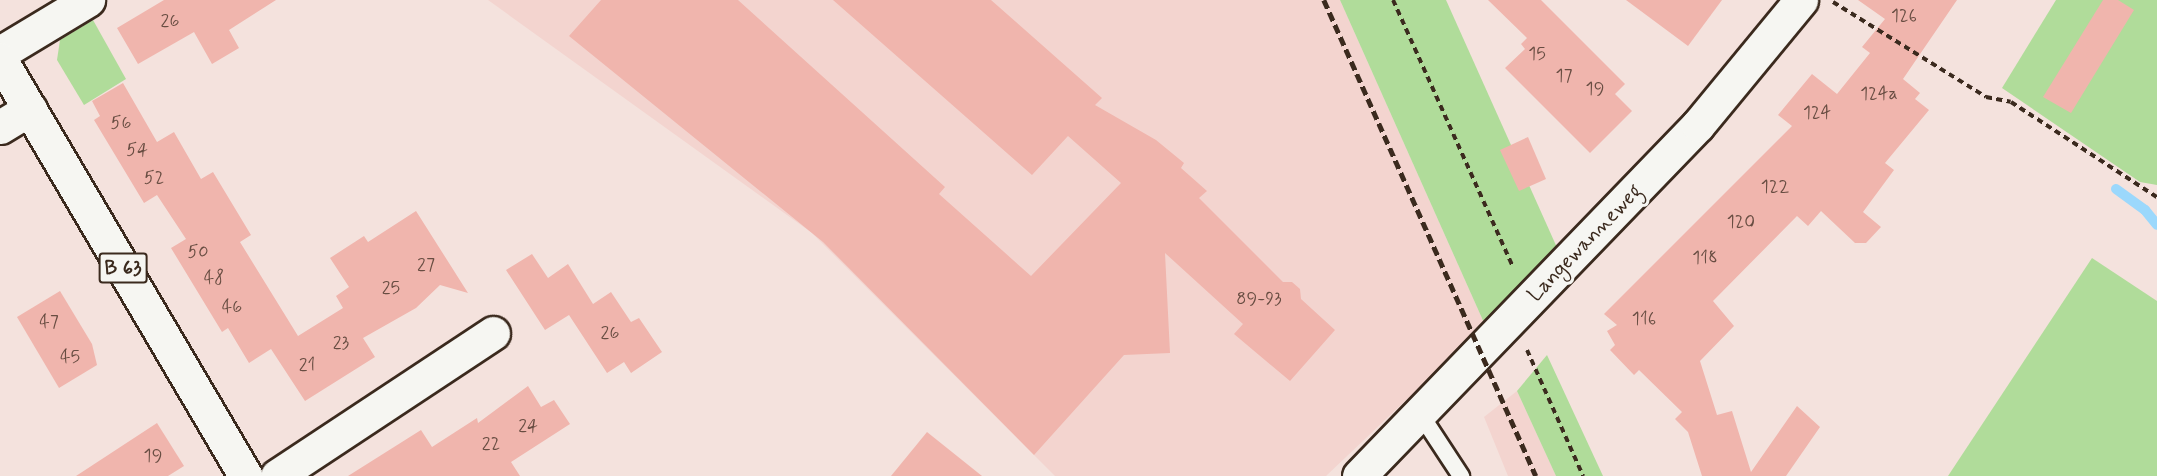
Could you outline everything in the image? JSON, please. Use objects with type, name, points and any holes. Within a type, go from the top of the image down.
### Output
[{"type":"street","points":[[0,53],[88,0]]},
{"type":"street","name":"Langewanneweg","points":[[1359,476],[1698,126],[1801,0]]},
{"type":"street","name":"B 63","points":[[0,59],[246,476]]},
{"type":"street","points":[[0,127],[30,109]]},
{"type":"street","points":[[277,476],[493,333]]},
{"type":"lane","points":[[1419,412],[1461,476]]},
{"type":"path","points":[[1393,0],[1520,310],[1537,369],[1583,476]]},
{"type":"path","points":[[1830,0],[1986,97],[2010,102],[2157,197]]},
{"type":"shaded area","points":[[488,0],[1340,0],[1485,325],[1326,476],[1055,476],[812,233]]},
{"type":"shaded area","points":[[1517,391],[1556,476],[1508,476],[1484,417]]},
{"type":"green space","points":[[1340,0],[1446,0],[1559,252],[1485,325]]},
{"type":"green space","points":[[2056,0],[2157,0],[2157,185],[2140,182],[2002,88]]},
{"type":"green space","points":[[93,20],[126,79],[84,105],[57,60],[60,40]]},
{"type":"green space","points":[[2092,258],[2157,301],[2157,476],[1948,476]]},
{"type":"green space","points":[[1547,355],[1603,476],[1556,476],[1517,391]]},
{"type":"building","points":[[164,0],[276,0],[229,30],[239,48],[212,64],[194,32],[138,64],[117,28]]},
{"type":"building","points":[[601,0],[738,0],[945,187],[939,194],[1031,276],[1121,183],[1068,136],[1032,175],[833,0],[991,0],[1102,98],[1095,105],[1156,140],[1184,163],[1181,168],[1207,191],[1199,198],[1283,282],[1292,282],[1300,289],[1301,299],[1335,330],[1290,381],[1234,334],[1243,324],[1165,253],[1170,353],[1124,355],[1034,455],[823,242],[569,36]]},
{"type":"building","points":[[1488,0],[1541,0],[1625,84],[1615,94],[1632,111],[1590,153],[1505,68],[1525,49],[1521,44],[1527,38]]},
{"type":"building","points":[[1626,0],[1722,0],[1688,46]]},
{"type":"building","points":[[1858,0],[1957,0],[1903,79],[1920,93],[1915,99],[1929,110],[1885,163],[1894,170],[1863,212],[1881,227],[1866,243],[1855,243],[1821,211],[1808,226],[1797,216],[1713,301],[1734,326],[1700,361],[1717,415],[1732,411],[1751,472],[1797,406],[1820,427],[1786,476],[1702,476],[1688,432],[1675,419],[1682,412],[1639,370],[1634,375],[1610,350],[1615,345],[1607,331],[1617,325],[1604,314],[1792,126],[1778,115],[1812,74],[1837,94],[1870,53],[1862,47],[1885,19]]},
{"type":"building","points":[[2103,0],[2118,0],[2134,10],[2071,113],[2043,97]]},
{"type":"building","points":[[123,83],[157,142],[174,132],[201,179],[213,172],[251,235],[240,242],[298,336],[343,308],[336,296],[349,287],[330,258],[364,236],[368,242],[416,211],[468,293],[440,285],[416,308],[363,338],[375,357],[305,401],[271,349],[249,363],[228,328],[222,332],[171,248],[186,239],[157,195],[144,203],[94,120],[100,116],[92,101]]},
{"type":"building","points":[[1528,137],[1546,179],[1519,191],[1500,150]]},
{"type":"building","points":[[532,254],[548,278],[568,264],[593,304],[611,292],[631,322],[639,318],[662,352],[631,373],[624,362],[607,373],[569,315],[545,330],[506,270]]},
{"type":"building","points":[[60,291],[92,344],[97,365],[59,388],[17,317]]},
{"type":"building","points":[[528,386],[541,407],[554,400],[570,424],[511,462],[520,476],[348,476],[421,430],[432,447],[477,418],[478,423]]},
{"type":"building","points":[[157,423],[184,466],[168,476],[76,476]]},
{"type":"building","points":[[927,432],[982,476],[891,476]]},
{"type":"waterway","points":[[2116,189],[2145,210],[2157,225]]},
{"type":"railway","points":[[1324,0],[1536,476]]}]
